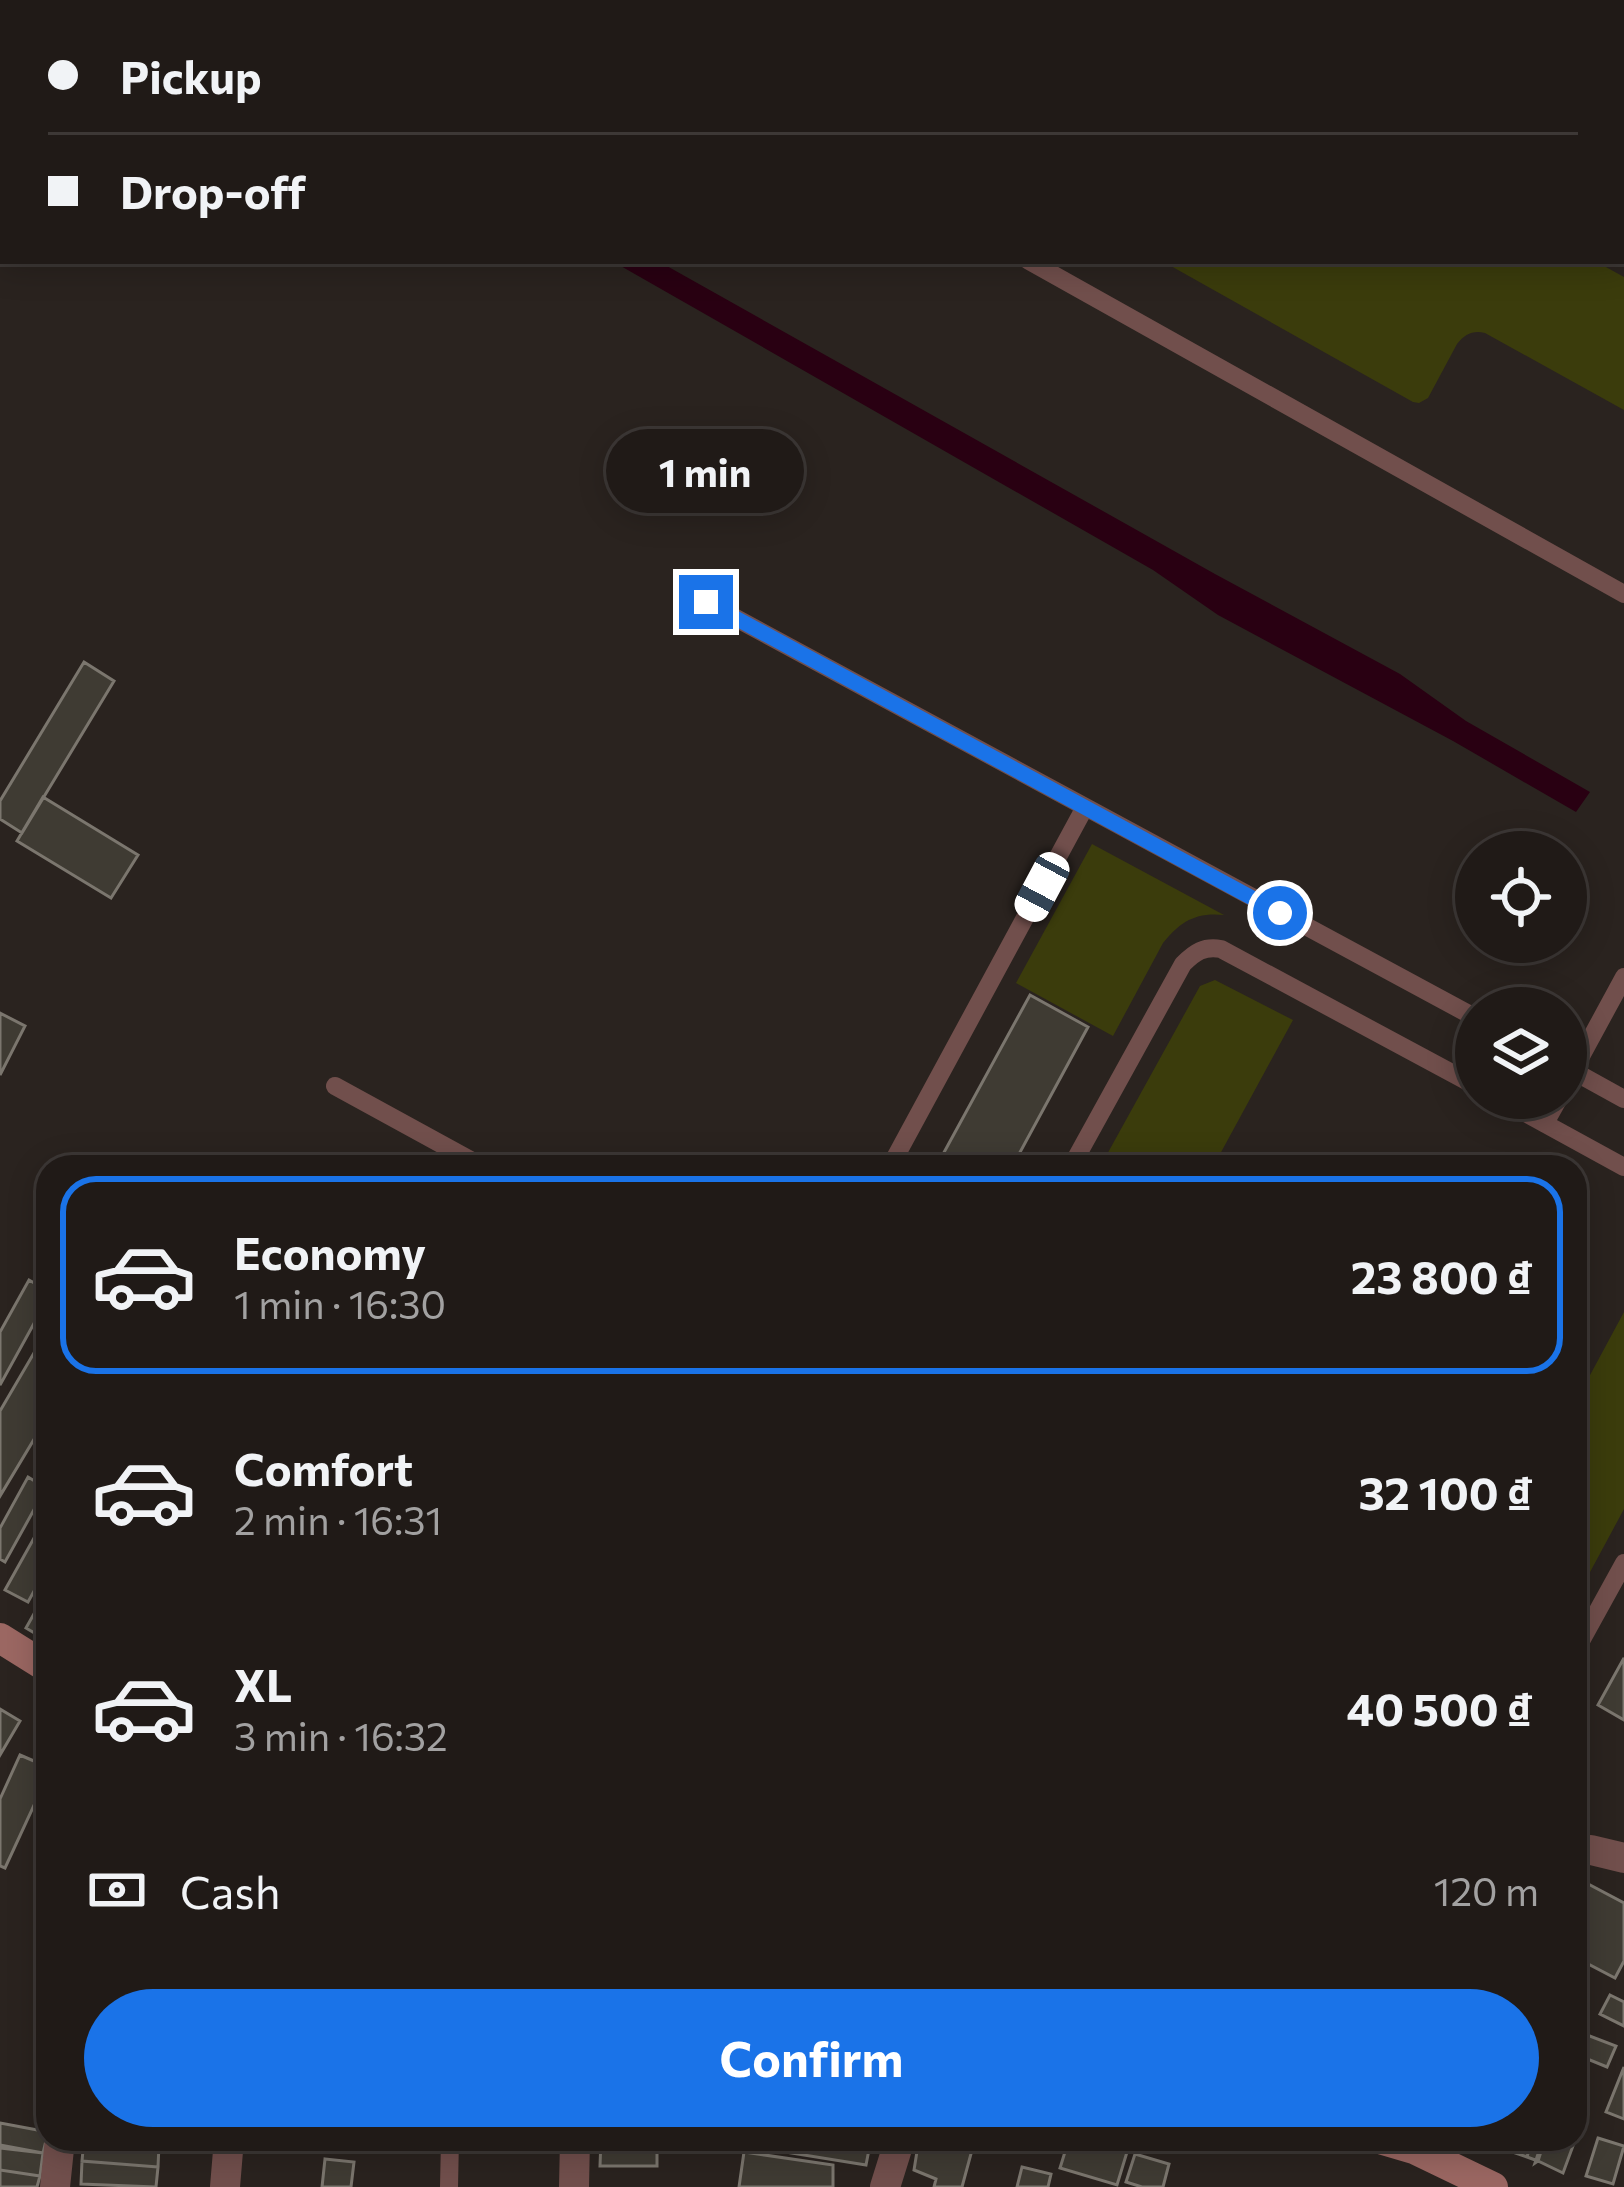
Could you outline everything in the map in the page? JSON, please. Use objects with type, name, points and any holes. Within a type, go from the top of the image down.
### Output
[{"type":"street","points":[[0,1638],[36,1660]]},
{"type":"street","points":[[1591,1850],[1624,1858]]},
{"type":"street","points":[[55,2187],[59,2151]]},
{"type":"street","points":[[225,2187],[228,2151]]},
{"type":"street","points":[[574,2187],[575,2151]]},
{"type":"street","points":[[885,2187],[896,2151]]},
{"type":"street","points":[[1416,2151],[1492,2187]]},
{"type":"lane","points":[[1034,264],[1624,594]]},
{"type":"lane","points":[[706,602],[1455,1007]]},
{"type":"lane","points":[[896,1155],[1085,807]]},
{"type":"lane","points":[[1079,1155],[1183,964],[1209,947],[1221,949],[1455,1075]]},
{"type":"lane","points":[[1587,1041],[1624,976]]},
{"type":"lane","points":[[1587,1082],[1624,1099]]},
{"type":"lane","points":[[334,1086],[460,1155]]},
{"type":"lane","points":[[1537,1119],[1624,1167]]},
{"type":"lane","points":[[1545,1123],[1547,1119]]},
{"type":"lane","points":[[1587,1630],[1624,1563]]},
{"type":"lane","points":[[449,2187],[450,2151]]},
{"type":"shaded area","points":[[617,264],[663,264],[1400,674],[1466,721],[1590,792],[1576,812],[1218,615],[1153,570]]},
{"type":"shaded area","points":[[1167,264],[1600,264],[1624,277],[1624,410],[1477,332],[1457,344],[1428,398],[1413,402]]},
{"type":"shaded area","points":[[1092,844],[1224,915],[1196,917],[1169,936],[1113,1036],[1016,983]]},
{"type":"shaded area","points":[[1215,980],[1293,1020],[1220,1155],[1107,1155],[1200,986]]},
{"type":"shaded area","points":[[1624,1312],[1624,1509],[1587,1578],[1587,1381]]},
{"type":"building","points":[[84,662],[114,681],[22,833],[0,819],[0,801]]},
{"type":"building","points":[[43,797],[138,855],[111,898],[17,841]]},
{"type":"building","points":[[1030,995],[1088,1027],[1019,1155],[943,1155]]},
{"type":"building","points":[[0,1013],[25,1026],[0,1075]]},
{"type":"building","points":[[29,1280],[36,1284],[36,1320],[0,1385],[0,1332]]},
{"type":"building","points":[[36,1350],[36,1436],[0,1496],[0,1411]]},
{"type":"building","points":[[28,1477],[36,1482],[36,1506],[5,1562],[0,1559],[0,1528]]},
{"type":"building","points":[[36,1534],[36,1588],[28,1602],[5,1590]]},
{"type":"building","points":[[36,1610],[36,1634],[26,1628]]},
{"type":"building","points":[[1624,1658],[1624,1720],[1598,1705]]},
{"type":"building","points":[[0,1709],[20,1721],[0,1755]]},
{"type":"building","points":[[20,1755],[36,1762],[36,1801],[5,1868],[0,1866],[0,1799]]},
{"type":"building","points":[[1587,1883],[1624,1903],[1624,1961],[1615,1978],[1587,1963]]},
{"type":"building","points":[[1610,1995],[1624,2002],[1624,2026],[1600,2014]]},
{"type":"building","points":[[1587,2035],[1616,2046],[1607,2067],[1587,2059]]},
{"type":"building","points":[[1624,2067],[1624,2119],[1606,2112]]},
{"type":"building","points":[[0,2123],[36,2130],[36,2151],[43,2151],[43,2153],[0,2145]]},
{"type":"building","points":[[1598,2138],[1624,2146],[1613,2184],[1586,2176]]},
{"type":"building","points":[[0,2148],[43,2153],[40,2176],[0,2170]]},
{"type":"building","points":[[83,2151],[159,2151],[158,2167],[82,2161]]},
{"type":"building","points":[[601,2151],[657,2151],[657,2166],[600,2166]]},
{"type":"building","points":[[779,2151],[869,2151],[866,2165]]},
{"type":"building","points":[[917,2151],[972,2151],[962,2187],[934,2187],[936,2179],[914,2170]]},
{"type":"building","points":[[1065,2151],[1127,2151],[1117,2185],[1060,2168]]},
{"type":"building","points":[[1529,2151],[1541,2151],[1538,2161],[1527,2157]]},
{"type":"building","points":[[1539,2151],[1571,2151],[1563,2173],[1535,2163]]},
{"type":"building","points":[[744,2152],[833,2165],[833,2187],[739,2187]]},
{"type":"building","points":[[1135,2154],[1169,2164],[1163,2187],[1126,2182]]},
{"type":"building","points":[[325,2159],[354,2162],[351,2187],[322,2187]]},
{"type":"building","points":[[82,2161],[158,2167],[156,2187],[81,2184]]},
{"type":"building","points":[[1022,2167],[1051,2174],[1048,2187],[1017,2187]]},
{"type":"building","points":[[0,2170],[40,2176],[37,2187],[0,2187]]},
{"type":"route","points":[[706,602],[1280,913]]}]
